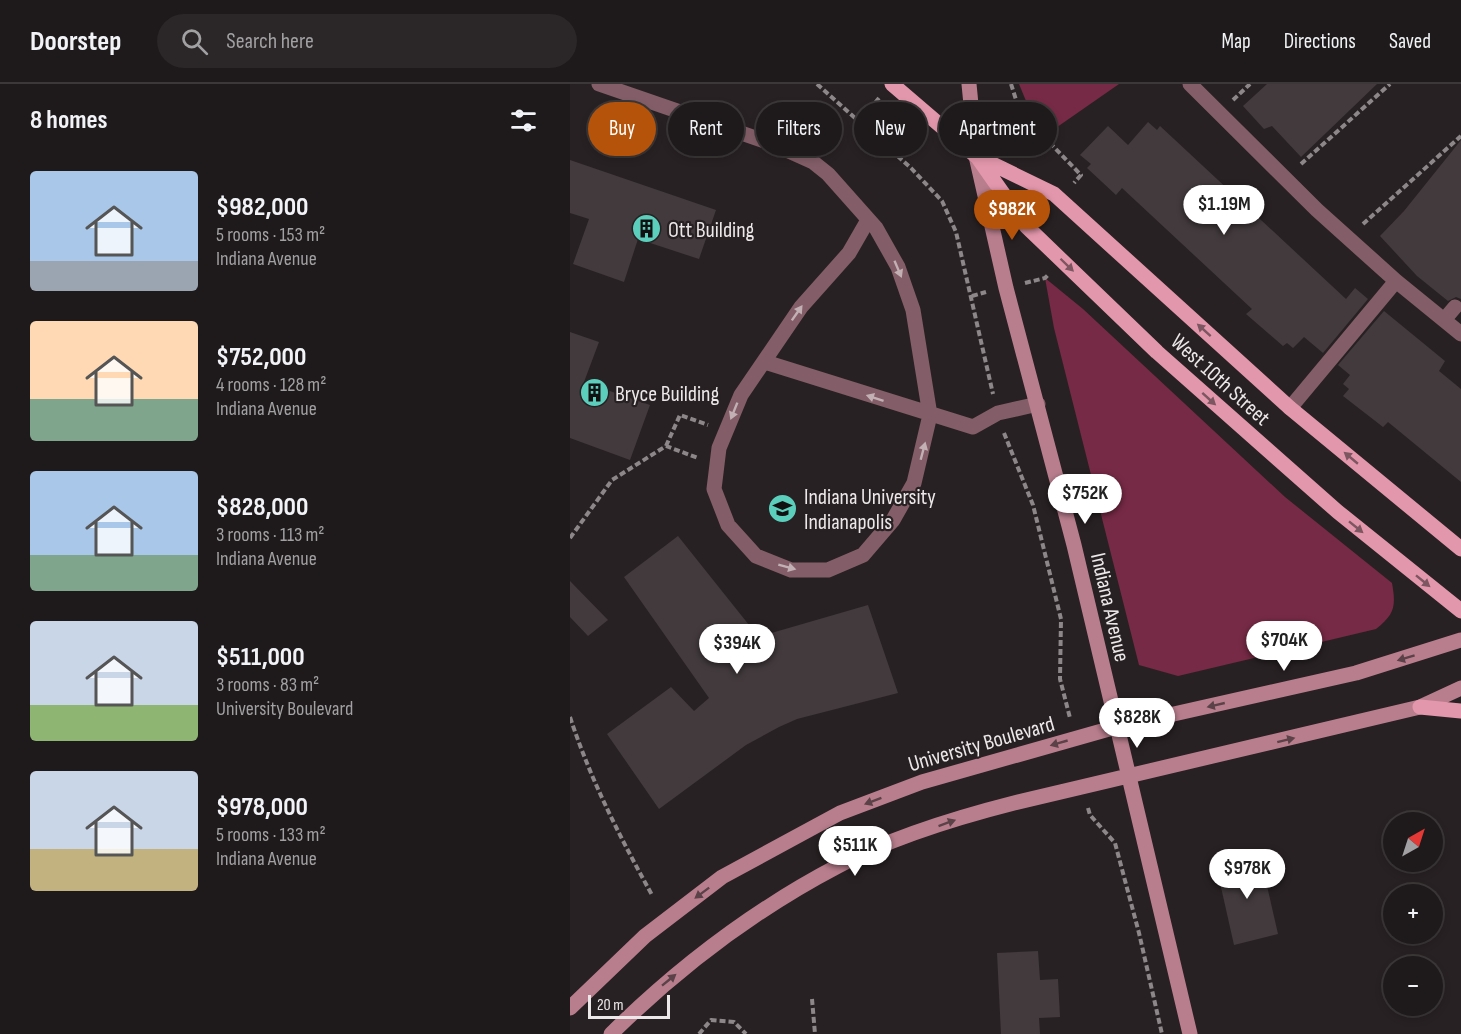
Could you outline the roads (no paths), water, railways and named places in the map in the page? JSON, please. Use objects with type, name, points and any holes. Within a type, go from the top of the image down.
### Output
[{"type":"main road","name":"West 10th Street","points":[[892,84],[939,124]]},
{"type":"main road","name":"West 10th Street","points":[[976,156],[1026,226],[1157,352],[1282,464],[1461,612]]},
{"type":"main road","name":"West 10th Street","points":[[976,156],[1054,194],[1290,408],[1461,549]]},
{"type":"main road","points":[[1420,707],[1461,711]]},
{"type":"street","name":"Indiana Avenue","points":[[969,84],[971,102]]},
{"type":"street","name":"Indiana Avenue","points":[[976,156],[1006,288],[1038,404],[1190,1034]]},
{"type":"street","name":"University Boulevard","points":[[570,1008],[645,936],[722,877],[840,813],[922,782],[1116,727],[1356,673],[1461,639]]},
{"type":"street","points":[[611,1034],[664,984],[718,942],[752,918],[839,865],[976,813],[1420,707],[1461,688]]},
{"type":"lane","points":[[599,84],[795,153],[828,174],[876,228],[898,267],[913,310],[930,416],[914,483],[893,520],[863,555],[828,570],[791,570],[756,556],[728,525],[714,489],[719,448],[741,395],[801,307],[849,253],[868,220]]},
{"type":"lane","points":[[1190,84],[1347,237],[1461,334]]},
{"type":"lane","points":[[1290,408],[1396,281]]},
{"type":"lane","points":[[1444,320],[1455,307]]},
{"type":"lane","points":[[765,362],[930,416],[973,427],[998,413],[1038,404]]},
{"type":"place","name":"Ott Building","points":[[647,229]]},
{"type":"place","name":"Bryce Building","points":[[594,393]]},
{"type":"place","name":"Indiana University Indianapolis","points":[[783,509]]}]
